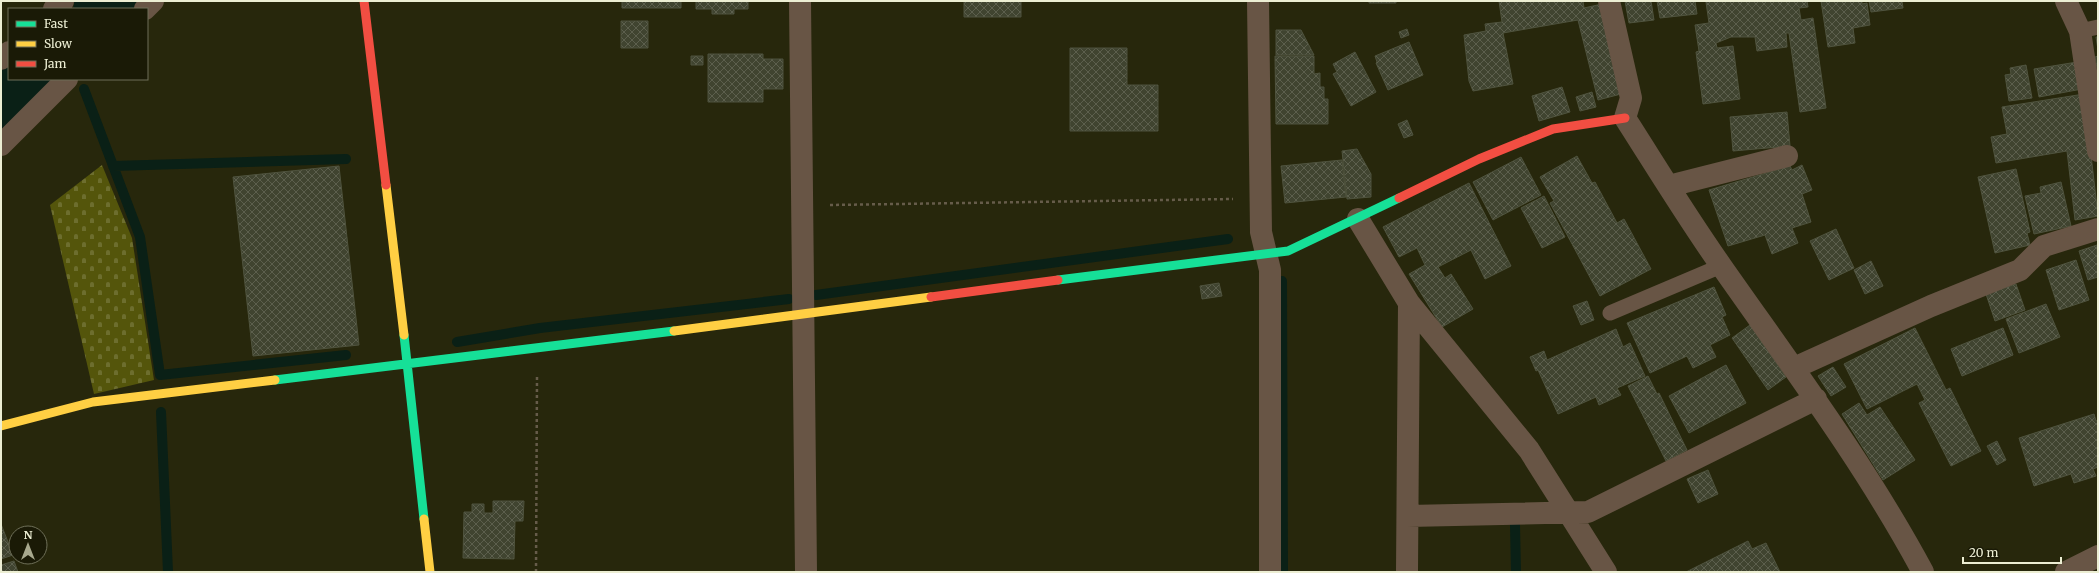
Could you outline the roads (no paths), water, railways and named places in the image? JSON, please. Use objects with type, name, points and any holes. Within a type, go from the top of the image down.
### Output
[{"type":"street","points":[[55,8],[63,1]]},
{"type":"street","points":[[145,8],[153,1]]},
{"type":"street","points":[[364,1],[408,365],[430,572]]},
{"type":"street","points":[[800,1],[802,314],[806,572]]},
{"type":"street","points":[[1258,1],[1261,232],[1270,270],[1270,572]]},
{"type":"street","points":[[1609,1],[1631,98],[1625,118],[1721,266],[1816,399],[1896,523],[1923,572]]},
{"type":"street","points":[[2066,1],[2089,29],[2098,151]]},
{"type":"street","points":[[1,145],[66,80]]},
{"type":"street","points":[[1,426],[93,402],[537,349],[1288,250],[1358,219],[1479,159],[1553,128],[1625,118]]},
{"type":"street","points":[[1669,186],[1787,156]]},
{"type":"street","points":[[1358,219],[1409,303],[1528,450],[1606,572]]},
{"type":"street","points":[[1794,368],[1931,306],[2020,270],[2044,246],[2098,229]]},
{"type":"street","points":[[1408,572],[1409,303]]},
{"type":"street","points":[[1408,516],[1570,514],[1588,512],[1816,399]]},
{"type":"street","points":[[2066,572],[2098,556]]},
{"type":"lane","points":[[1610,313],[1721,266]]},
{"type":"waterway","points":[[104,8],[112,1]]},
{"type":"waterway","points":[[1,104],[25,80]]},
{"type":"waterway","points":[[84,89],[140,237],[160,375],[346,355]]},
{"type":"waterway","points":[[113,166],[346,159]]},
{"type":"waterway","points":[[816,295],[1228,239]]},
{"type":"waterway","points":[[1282,281],[1283,572]]},
{"type":"waterway","points":[[457,342],[540,328],[789,299]]},
{"type":"waterway","points":[[161,412],[168,572]]},
{"type":"waterway","points":[[1515,525],[1516,572]]}]
